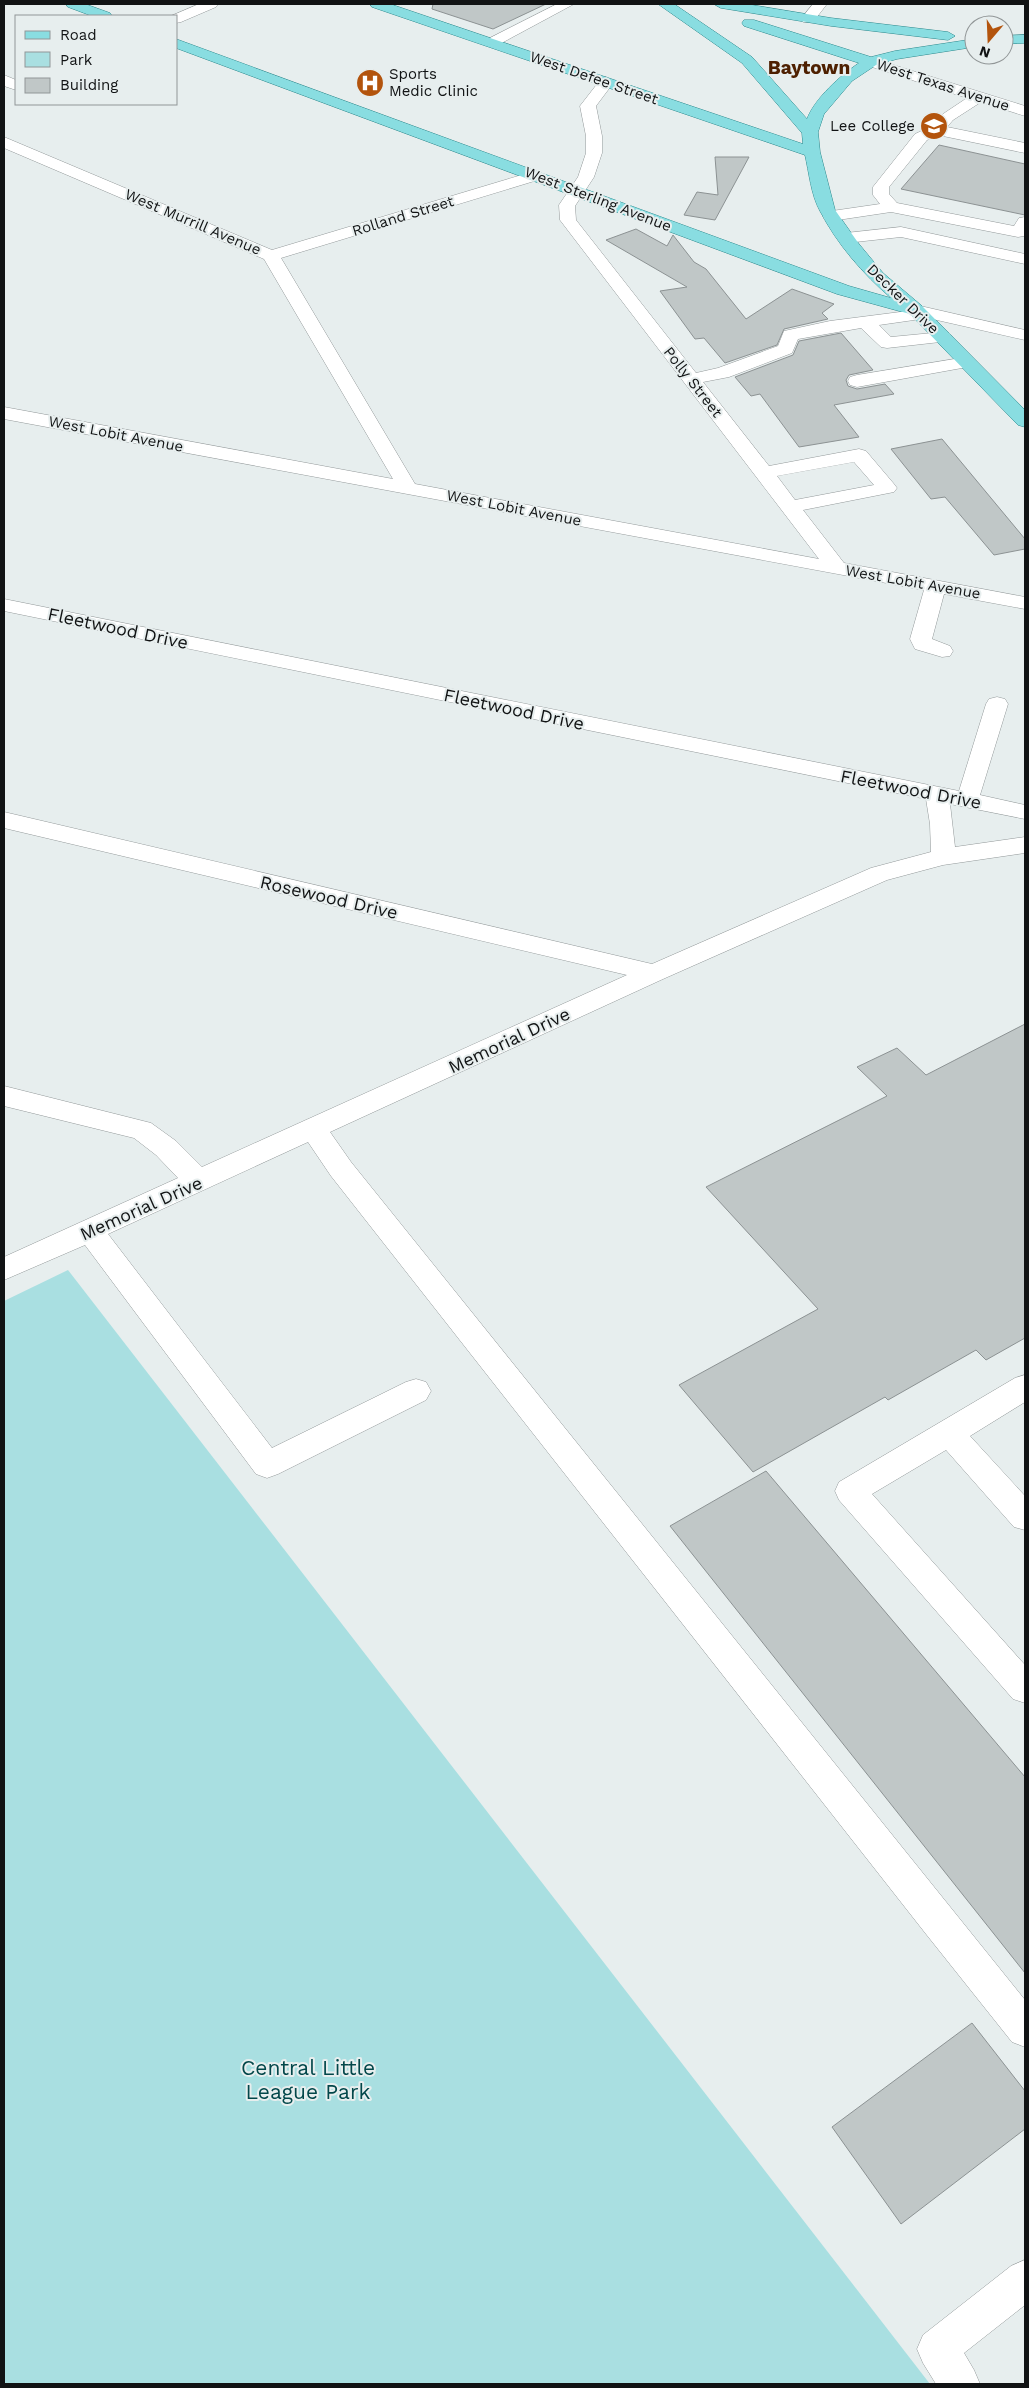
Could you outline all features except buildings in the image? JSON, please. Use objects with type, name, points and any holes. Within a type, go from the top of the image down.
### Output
[{"type":"main road","points":[[73,4],[99,15]]},
{"type":"main road","name":"West Defee Street","points":[[377,4],[812,152]]},
{"type":"main road","points":[[665,4],[747,60],[810,132]]},
{"type":"main road","points":[[716,7],[964,38]]},
{"type":"main road","name":"West Texas Avenue","points":[[716,7],[871,62]]},
{"type":"main road","name":"West Sterling Avenue","points":[[178,44],[843,290],[919,312]]},
{"type":"main road","name":"Decker Drive","points":[[964,45],[895,55],[871,62],[847,78],[817,113],[810,132],[812,152],[827,210],[846,238],[877,277],[919,312],[1025,421]]},
{"type":"street","points":[[178,17],[211,4]]},
{"type":"street","points":[[491,43],[567,4]]},
{"type":"street","points":[[808,18],[820,4]]},
{"type":"street","name":"West Texas Avenue","points":[[871,62],[1025,111]]},
{"type":"street","name":"Polly Street","points":[[606,82],[588,106],[595,146],[588,173],[578,192],[567,205],[568,220],[838,569]]},
{"type":"street","points":[[891,207],[881,195],[881,187],[921,137],[936,130],[948,117],[980,96]]},
{"type":"street","points":[[936,130],[1025,148]]},
{"type":"street","name":"West Murrill Avenue","points":[[4,142],[271,256],[408,488]]},
{"type":"street","name":"Rolland Street","points":[[271,256],[535,176]]},
{"type":"street","points":[[831,216],[891,207],[1022,227],[1003,254]]},
{"type":"street","points":[[846,238],[901,232],[1025,259]]},
{"type":"street","points":[[692,379],[723,373],[786,349],[790,335],[919,312]]},
{"type":"street","name":"West Sterling Avenue","points":[[919,312],[1025,335]]},
{"type":"street","points":[[864,321],[887,343],[943,337]]},
{"type":"street","points":[[856,381],[967,362]]},
{"type":"street","name":"West Lobit Avenue","points":[[4,414],[1025,603]]},
{"type":"street","points":[[764,473],[859,455],[887,488],[790,507]]},
{"type":"street","points":[[936,586],[921,639],[923,644],[942,651]]},
{"type":"street","name":"Fleetwood Drive","points":[[4,605],[1025,812]]},
{"type":"street","points":[[966,801],[997,704]]},
{"type":"street","points":[[937,795],[942,824],[943,857]]},
{"type":"street","name":"Rosewood Drive","points":[[4,820],[654,973]]},
{"type":"street","name":"Memorial Drive","points":[[4,1269],[200,1182],[654,973],[879,874],[943,857],[1025,845]]},
{"type":"street","points":[[4,1096],[142,1130],[166,1148],[200,1182]]},
{"type":"street","points":[[314,1130],[341,1169],[543,1419],[700,1624],[1025,2028]]},
{"type":"street","points":[[90,1231],[267,1465],[416,1391]]},
{"type":"street","points":[[1025,1387],[850,1491],[1025,1688]]},
{"type":"street","points":[[949,1433],[1025,1517]]},
{"type":"street","points":[[960,2384],[937,2349],[1025,2280]]},
{"type":"green space","name":"Central Little League Park","points":[[68,1270],[930,2384],[4,2384],[4,1301]]},
{"type":"place","name":"Sports Medic Clinic","points":[[370,83]]},
{"type":"place","name":"Lee College","points":[[934,126]]},
{"type":"district","name":"Baytown","points":[[809,67]]}]
